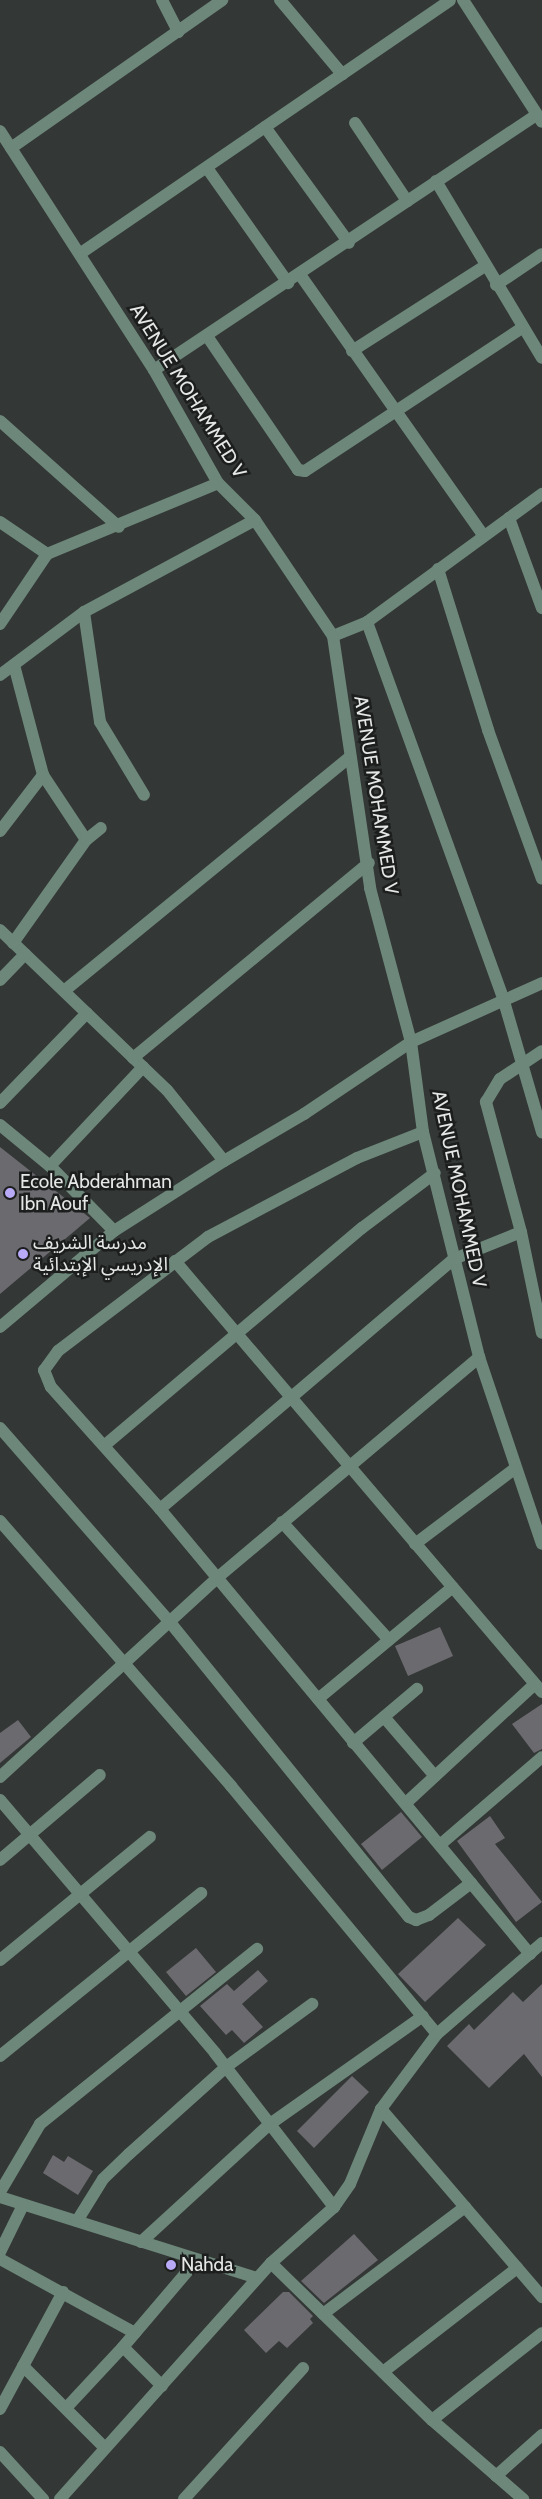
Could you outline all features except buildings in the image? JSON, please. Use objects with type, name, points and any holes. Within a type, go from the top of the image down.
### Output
[{"type":"street","points":[[162,0],[178,32]]},
{"type":"street","points":[[11,148],[222,0]]},
{"type":"street","points":[[280,0],[342,74]]},
{"type":"street","points":[[80,254],[450,0]]},
{"type":"street","points":[[154,370],[301,276],[436,181],[540,119],[463,0]]},
{"type":"street","points":[[355,123],[407,201]]},
{"type":"street","points":[[265,127],[349,243]]},
{"type":"street","name":"AVENUE MOHAMMED V","points":[[0,131],[154,370],[218,483],[255,520],[333,636],[350,757],[369,863],[370,888],[410,1042],[423,1132],[479,1356],[514,1469],[542,1544]]},
{"type":"street","points":[[207,168],[288,283]]},
{"type":"street","points":[[436,181],[520,329],[542,358]]},
{"type":"street","points":[[496,285],[542,254]]},
{"type":"street","points":[[352,351],[485,266]]},
{"type":"street","points":[[301,276],[484,536]]},
{"type":"street","points":[[207,336],[301,471],[397,413],[520,329]]},
{"type":"street","points":[[0,421],[119,527]]},
{"type":"street","points":[[0,624],[47,554],[119,527],[218,483]]},
{"type":"street","points":[[333,636],[367,622],[542,495]]},
{"type":"street","points":[[509,518],[542,608]]},
{"type":"street","points":[[0,675],[84,612],[255,520]]},
{"type":"street","points":[[0,522],[47,554]]},
{"type":"street","points":[[438,569],[488,730],[542,879]]},
{"type":"street","points":[[84,612],[100,722],[144,795]]},
{"type":"street","points":[[367,622],[503,998],[520,1063],[542,1132]]},
{"type":"street","points":[[14,665],[43,775],[86,840]]},
{"type":"street","points":[[64,992],[350,757]]},
{"type":"street","points":[[0,831],[43,775]]},
{"type":"street","points":[[13,943],[86,840],[101,828]]},
{"type":"street","points":[[50,1166],[138,1062],[369,863]]},
{"type":"street","points":[[0,930],[138,1062],[224,1160]]},
{"type":"street","points":[[0,980],[25,954]]},
{"type":"street","points":[[0,1327],[114,1231],[224,1160],[304,1114],[410,1042],[503,998],[542,983]]},
{"type":"street","points":[[0,1103],[87,1013]]},
{"type":"street","points":[[542,1050],[520,1063],[500,1079],[486,1102],[521,1232],[542,1333]]},
{"type":"street","points":[[0,1126],[50,1166],[114,1231]]},
{"type":"street","points":[[423,1132],[357,1158],[284,1195],[175,1261],[45,1364],[51,1388],[105,1445],[353,1743],[408,1802],[530,1954]]},
{"type":"street","points":[[105,1445],[362,1228],[435,1174]]},
{"type":"street","points":[[160,1509],[293,1399],[454,1259],[521,1232]]},
{"type":"street","points":[[175,1261],[538,1688],[408,1802]]},
{"type":"street","points":[[0,1778],[169,1620],[349,1464],[479,1356]]},
{"type":"street","points":[[0,1428],[169,1620],[409,1917],[429,1915],[471,1882]]},
{"type":"street","points":[[415,1544],[514,1469]]},
{"type":"street","points":[[0,1521],[124,1662],[437,2034]]},
{"type":"street","points":[[282,1522],[389,1640]]},
{"type":"street","points":[[318,1699],[453,1587]]},
{"type":"street","points":[[353,1743],[417,1689]]},
{"type":"street","points":[[384,1717],[436,1776]]},
{"type":"street","points":[[441,1844],[542,1757]]},
{"type":"street","points":[[0,1860],[100,1775]]},
{"type":"street","points":[[0,1800],[32,1833],[226,2067],[334,2207]]},
{"type":"street","points":[[0,1960],[82,1895],[150,1837]]},
{"type":"street","points":[[0,2056],[201,1893]]},
{"type":"street","points":[[60,2499],[271,2263],[334,2207],[350,2184],[381,2109],[437,2034],[542,1943]]},
{"type":"street","points":[[0,2192],[40,2124],[257,1949]]},
{"type":"street","points":[[76,2221],[104,2179],[226,2067],[312,2004]]},
{"type":"street","points":[[141,2242],[270,2124],[423,2016]]},
{"type":"street","points":[[381,2109],[542,2297]]},
{"type":"street","points":[[0,2197],[257,2278]]},
{"type":"street","points":[[0,2252],[23,2205]]},
{"type":"street","points":[[323,2314],[465,2207]]},
{"type":"street","points":[[0,2259],[135,2333]]},
{"type":"street","points":[[68,2407],[123,2347],[197,2260]]},
{"type":"street","points":[[271,2263],[432,2420],[523,2499]]},
{"type":"street","points":[[382,2372],[517,2268]]},
{"type":"street","points":[[0,2409],[63,2292]]},
{"type":"street","points":[[432,2420],[542,2333]]},
{"type":"street","points":[[123,2347],[162,2386]]},
{"type":"street","points":[[23,2366],[68,2407],[106,2448]]},
{"type":"street","points":[[184,2499],[303,2368]]},
{"type":"street","points":[[496,2476],[542,2436]]},
{"type":"street","points":[[0,2452],[43,2499]]},
{"type":"place","name":"Ecole Abderahman Ibn Aouf","points":[[10,1193]]},
{"type":"place","name":"مدرسة الشريف الإدريسي الإبتدائية","points":[[23,1254]]},
{"type":"place","name":"Nahda","points":[[171,2265]]}]
